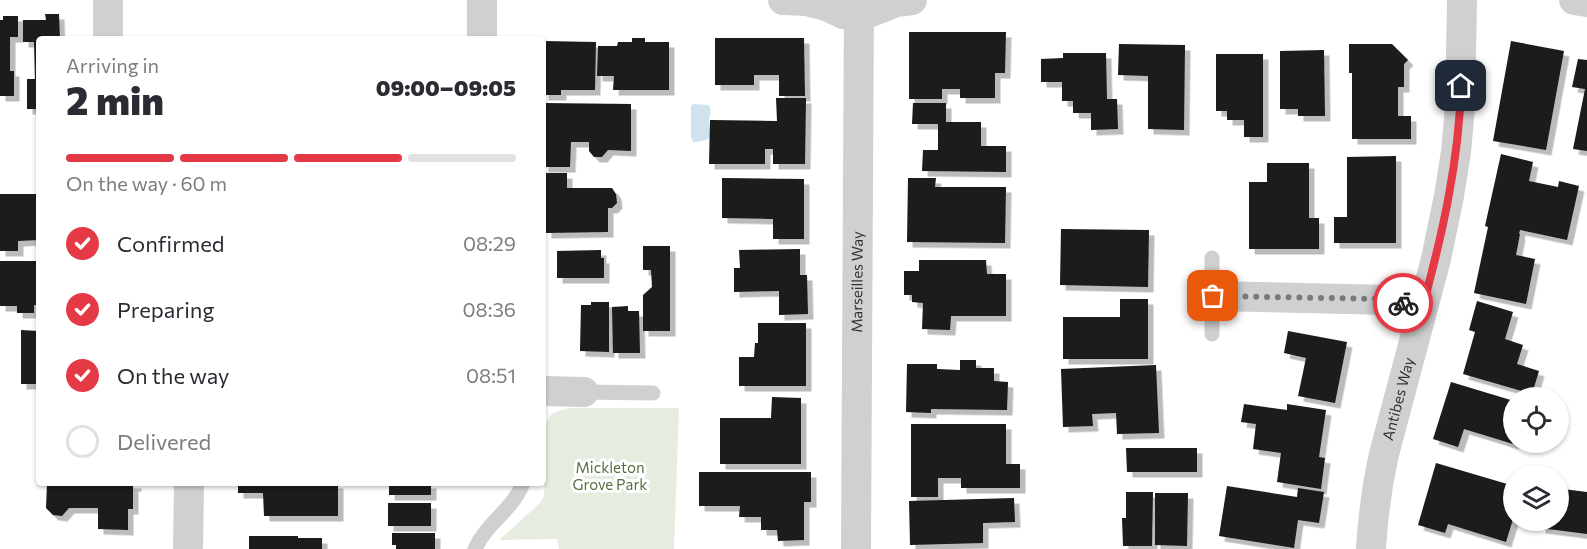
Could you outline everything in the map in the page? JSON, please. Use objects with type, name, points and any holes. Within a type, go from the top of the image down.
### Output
[{"type":"street","points":[[108,0],[108,36]]},
{"type":"street","points":[[482,0],[482,36]]},
{"type":"street","points":[[783,0],[814,3],[843,14],[859,8],[871,12],[896,2],[912,0]]},
{"type":"street","name":"Antibes Way","points":[[1371,549],[1372,519],[1377,485],[1443,228],[1449,196],[1460,107],[1462,0]]},
{"type":"street","points":[[1574,0],[1587,2]]},
{"type":"street","name":"Marseilles Way","points":[[856,549],[859,8]]},
{"type":"street","points":[[1213,296],[1391,300],[1422,309]]},
{"type":"street","points":[[546,392],[584,392]]},
{"type":"street","points":[[188,549],[189,486]]},
{"type":"lane","points":[[1212,258],[1212,334]]},
{"type":"lane","points":[[584,392],[653,393]]},
{"type":"lane","points":[[475,549],[486,529],[516,499],[522,486]]},
{"type":"green space","name":"Mickleton Grove Park","points":[[569,408],[679,408],[674,549],[559,549],[557,539],[499,540],[540,503],[544,496],[546,421],[557,412]]},
{"type":"water","points":[[693,104],[709,105],[710,108],[710,137],[702,141],[693,142],[691,138],[691,106]]},
{"type":"building","points":[[45,14],[59,14],[60,36],[36,36],[36,109],[27,109],[27,79],[35,79],[34,42],[23,42],[23,20],[46,20]]},
{"type":"building","points":[[3,16],[18,16],[18,37],[10,37],[10,71],[14,71],[14,96],[0,96],[0,20],[3,20]]},
{"type":"building","points":[[909,32],[1006,32],[1005,73],[995,73],[995,98],[960,98],[960,89],[942,89],[942,99],[909,99]]},
{"type":"building","points":[[632,38],[645,38],[645,42],[669,42],[669,90],[613,90],[614,76],[597,76],[598,46],[617,46],[618,42],[632,42]]},
{"type":"building","points":[[715,38],[804,38],[805,96],[779,96],[779,75],[754,75],[754,85],[715,85]]},
{"type":"building","points":[[546,41],[596,42],[595,90],[561,90],[561,95],[546,95]]},
{"type":"building","points":[[1511,41],[1564,51],[1546,150],[1493,141]]},
{"type":"building","points":[[1119,44],[1185,45],[1184,130],[1148,129],[1148,76],[1118,75]]},
{"type":"building","points":[[1349,44],[1392,44],[1408,60],[1404,64],[1404,87],[1398,87],[1398,116],[1411,116],[1411,139],[1352,139],[1352,73],[1349,73]]},
{"type":"building","points":[[1324,50],[1325,116],[1298,116],[1298,109],[1280,109],[1280,51]]},
{"type":"building","points":[[1063,53],[1106,53],[1107,99],[1117,99],[1118,129],[1091,130],[1091,113],[1073,113],[1073,101],[1062,101],[1062,82],[1041,82],[1041,59],[1063,58]]},
{"type":"building","points":[[1216,54],[1263,54],[1263,137],[1244,137],[1244,120],[1227,120],[1227,111],[1216,111]]},
{"type":"building","points":[[1578,59],[1587,60],[1587,151],[1573,149],[1585,89],[1572,87]]},
{"type":"building","points":[[776,98],[806,98],[805,164],[773,164],[773,149],[765,149],[765,164],[709,164],[710,120],[777,121]]},
{"type":"building","points":[[546,103],[631,104],[631,151],[608,150],[602,157],[594,157],[589,151],[589,142],[571,142],[570,167],[546,167]]},
{"type":"building","points":[[913,103],[946,103],[946,122],[981,122],[981,146],[1006,146],[1006,172],[922,171],[923,150],[938,150],[938,124],[912,124]]},
{"type":"building","points":[[1501,154],[1533,162],[1529,181],[1558,187],[1559,181],[1579,186],[1567,240],[1520,230],[1516,255],[1535,259],[1526,304],[1474,293],[1488,227],[1485,226]]},
{"type":"building","points":[[1396,156],[1396,243],[1334,243],[1334,217],[1347,217],[1347,157]]},
{"type":"building","points":[[1267,163],[1309,163],[1309,218],[1319,218],[1319,249],[1249,249],[1249,182],[1267,182]]},
{"type":"building","points":[[546,173],[567,173],[567,188],[612,188],[616,194],[617,203],[612,208],[608,208],[608,232],[546,233]]},
{"type":"building","points":[[722,178],[804,179],[804,239],[773,239],[773,219],[722,218]]},
{"type":"building","points":[[908,178],[936,178],[935,187],[1006,187],[1005,243],[907,242]]},
{"type":"building","points":[[0,194],[36,194],[36,240],[18,241],[18,251],[0,251]]},
{"type":"building","points":[[1061,229],[1149,230],[1148,287],[1060,285]]},
{"type":"building","points":[[643,246],[670,246],[670,331],[643,331],[643,295],[652,287],[651,270],[643,270]]},
{"type":"building","points":[[800,249],[800,275],[807,275],[808,314],[779,315],[779,291],[734,292],[734,268],[740,268],[739,250]]},
{"type":"building","points":[[601,250],[601,258],[604,258],[604,278],[557,278],[557,251]]},
{"type":"building","points":[[919,260],[986,260],[987,274],[1006,274],[1006,316],[951,316],[950,330],[922,329],[923,303],[912,302],[912,295],[904,295],[904,271],[919,271]]},
{"type":"building","points":[[0,261],[36,261],[34,313],[17,313],[17,306],[0,306]]},
{"type":"building","points":[[1120,299],[1148,299],[1148,359],[1063,359],[1063,317],[1120,317]]},
{"type":"building","points":[[1477,301],[1513,312],[1505,339],[1523,345],[1517,364],[1539,371],[1534,387],[1508,387],[1463,374],[1475,332],[1469,330]]},
{"type":"building","points":[[591,302],[609,302],[609,352],[580,351],[581,305],[591,305]]},
{"type":"building","points":[[628,306],[628,311],[639,311],[640,353],[613,353],[612,307]]},
{"type":"building","points":[[758,323],[806,323],[806,386],[739,386],[739,357],[754,357],[755,343],[758,343]]},
{"type":"building","points":[[21,330],[36,331],[36,384],[21,384]]},
{"type":"building","points":[[1288,331],[1347,342],[1335,403],[1298,396],[1306,358],[1284,353]]},
{"type":"building","points":[[960,360],[976,360],[976,368],[994,368],[994,381],[1008,382],[1007,410],[931,409],[931,413],[906,412],[907,364],[937,364],[937,369],[960,370]]},
{"type":"building","points":[[1156,365],[1159,433],[1117,434],[1116,413],[1092,414],[1093,426],[1063,427],[1061,369]]},
{"type":"building","points":[[1451,382],[1503,398],[1503,441],[1464,429],[1458,447],[1433,439]]},
{"type":"building","points":[[772,397],[801,398],[801,464],[720,464],[720,418],[771,418]]},
{"type":"building","points":[[1244,404],[1287,410],[1287,404],[1326,410],[1319,457],[1325,458],[1321,489],[1277,482],[1281,453],[1253,449],[1256,424],[1241,422]]},
{"type":"building","points":[[911,424],[1006,424],[1006,464],[1020,464],[1020,488],[961,488],[961,478],[938,478],[938,497],[911,497]]},
{"type":"building","points":[[1126,448],[1197,448],[1197,472],[1127,472]]},
{"type":"building","points":[[1436,463],[1503,483],[1503,531],[1509,531],[1506,542],[1448,524],[1445,533],[1418,525]]},
{"type":"building","points":[[699,472],[811,472],[811,502],[804,502],[804,540],[778,541],[777,530],[761,530],[761,517],[739,517],[740,506],[699,506]]},
{"type":"building","points":[[47,486],[133,486],[133,509],[128,509],[128,530],[98,529],[98,508],[69,508],[62,516],[53,515],[46,508]]},
{"type":"building","points":[[238,486],[338,486],[338,516],[264,516],[263,493],[238,493]]},
{"type":"building","points":[[389,486],[431,486],[431,495],[389,495]]},
{"type":"building","points":[[1227,486],[1297,497],[1298,488],[1324,492],[1319,523],[1298,520],[1294,548],[1219,536]]},
{"type":"building","points":[[1569,490],[1587,492],[1587,534],[1564,531],[1569,531]]},
{"type":"building","points":[[1126,492],[1153,492],[1152,546],[1123,546],[1122,518],[1126,518]]},
{"type":"building","points":[[1155,493],[1188,493],[1187,546],[1155,545]]},
{"type":"building","points":[[1014,498],[1015,522],[983,523],[983,543],[910,545],[909,501]]},
{"type":"building","points":[[388,503],[431,503],[431,526],[388,526]]},
{"type":"building","points":[[392,533],[435,533],[435,549],[396,549],[396,545],[392,545]]},
{"type":"building","points":[[249,536],[322,538],[322,549],[249,549]]},
{"type":"way so far","points":[[1213,296],[1384,299],[1403,303]]},
{"type":"route","points":[[1403,303],[1422,309],[1436,259],[1456,152],[1461,86]]}]
